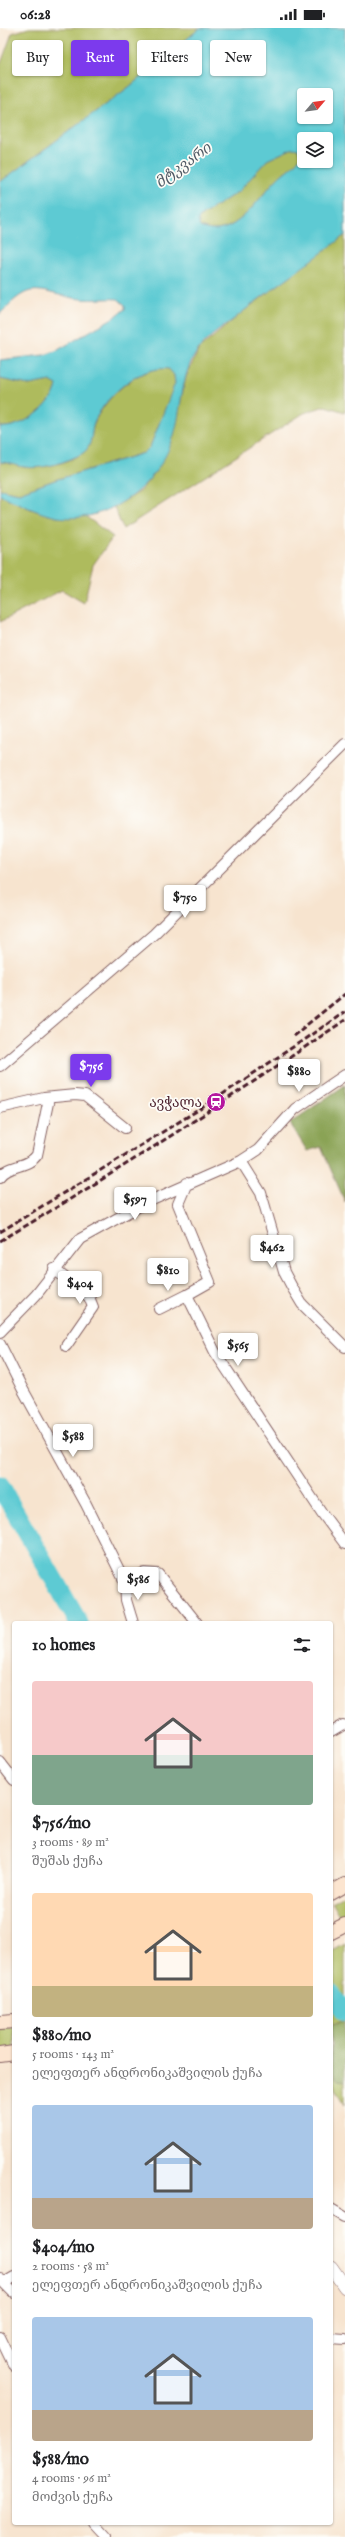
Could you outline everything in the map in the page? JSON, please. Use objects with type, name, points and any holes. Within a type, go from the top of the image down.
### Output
[{"type":"main road","points":[[333,1892],[345,1885]]},
{"type":"main road","points":[[0,2022],[12,2021]]},
{"type":"main road","points":[[0,2055],[12,2053]]},
{"type":"street","points":[[0,1066],[154,934],[345,744]]},
{"type":"street","points":[[2,1326],[36,1295],[54,1269],[80,1239],[143,1204],[240,1161],[258,1150],[295,1110],[345,1075]]},
{"type":"street","points":[[0,1108],[44,1098],[75,1094],[84,1096],[125,1128]]},
{"type":"street","points":[[0,1177],[4,1171],[33,1161],[37,1155],[48,1103],[44,1098]]},
{"type":"street","points":[[240,1161],[261,1193],[284,1272],[293,1289],[302,1304],[345,1347]]},
{"type":"street","points":[[159,1309],[210,1282],[178,1204],[187,1184]]},
{"type":"street","points":[[54,1269],[89,1297],[93,1307],[66,1346]]},
{"type":"street","points":[[187,1295],[214,1352],[322,1514],[345,1544]]},
{"type":"street","points":[[0,1344],[22,1388],[86,1504],[125,1582],[126,1600],[132,1621]]},
{"type":"street","points":[[125,1582],[144,1573],[158,1574],[195,1621]]},
{"type":"street","points":[[333,1731],[343,1726]]},
{"type":"street","points":[[0,1762],[12,1777]]},
{"type":"street","points":[[333,2210],[345,2217]]},
{"type":"street","points":[[333,2270],[345,2287]]},
{"type":"street","points":[[12,2278],[2,2281],[12,2291]]},
{"type":"street","points":[[0,2337],[12,2362]]},
{"type":"street","points":[[333,2338],[345,2339]]},
{"type":"street","points":[[95,2525],[106,2537]]},
{"type":"green space","points":[[29,28],[200,28],[186,40],[137,40],[137,76],[142,76],[0,182],[0,66],[12,33]]},
{"type":"green space","points":[[293,148],[297,149],[297,162],[276,180],[244,216],[234,224],[224,229],[212,230],[200,227],[198,220],[201,216],[239,191],[267,160]]},
{"type":"green space","points":[[345,235],[345,412],[325,406],[304,413],[123,529],[114,507],[140,491],[156,471],[172,442],[186,377],[199,349],[245,310]]},
{"type":"green space","points":[[161,368],[170,369],[174,375],[175,384],[150,447],[144,453],[55,480],[19,493],[0,489],[0,462],[24,467],[38,467],[63,462],[77,457],[89,446],[96,419],[101,410],[115,394],[132,379],[151,370]]},
{"type":"green space","points":[[0,379],[29,385],[50,381],[57,385],[49,401],[35,415],[17,424],[8,427],[0,427]]},
{"type":"green space","points":[[0,495],[31,509],[57,517],[84,515],[113,537],[93,565],[84,603],[62,590],[0,622]]},
{"type":"green space","points":[[345,1085],[345,1202],[321,1147],[307,1151],[290,1123]]},
{"type":"green space","points":[[345,1894],[345,1915],[340,1918],[333,1906],[333,1901]]},
{"type":"green space","points":[[345,1944],[345,2019],[333,2024],[333,1951]]},
{"type":"green space","points":[[345,2019],[345,2081],[338,2080],[333,2074],[333,2024]]},
{"type":"green space","points":[[12,2027],[12,2047],[0,2049],[0,2028]]},
{"type":"green space","points":[[333,2074],[338,2080],[345,2081],[345,2104],[333,2083]]},
{"type":"water","name":"მტკვარი","points":[[200,28],[345,28],[345,235],[261,297],[215,333],[199,349],[188,370],[175,430],[165,458],[142,487],[127,499],[94,515],[76,518],[57,517],[35,510],[0,495],[0,489],[19,493],[55,480],[144,453],[150,447],[175,383],[174,375],[169,369],[158,369],[147,372],[126,383],[116,391],[108,400],[95,420],[89,446],[83,453],[77,456],[62,462],[31,468],[0,462],[0,427],[8,427],[17,424],[35,415],[49,401],[57,385],[50,381],[29,385],[0,379],[0,360],[44,355],[58,350],[116,316],[125,309],[125,305],[118,299],[79,299],[41,291],[34,291],[27,292],[19,296],[0,314],[0,182],[142,76],[202,76],[202,40],[186,40]],"holes":[[[297,132],[333,132],[333,168],[297,168],[297,162],[282,174],[253,207],[234,224],[224,229],[212,230],[200,227],[198,220],[201,216],[239,191],[267,160],[293,148],[297,149]]]},
{"type":"waterway","points":[[0,1486],[78,1621]]},
{"type":"waterway","points":[[333,1996],[345,2011]]},
{"type":"railway","points":[[293,1036],[345,994]]},
{"type":"railway","points":[[0,1232],[208,1104],[345,1012]]},
{"type":"railway","points":[[0,1241],[174,1134],[345,1020]]},
{"type":"place","name":"ავჭალა","points":[[216,1102]]}]
